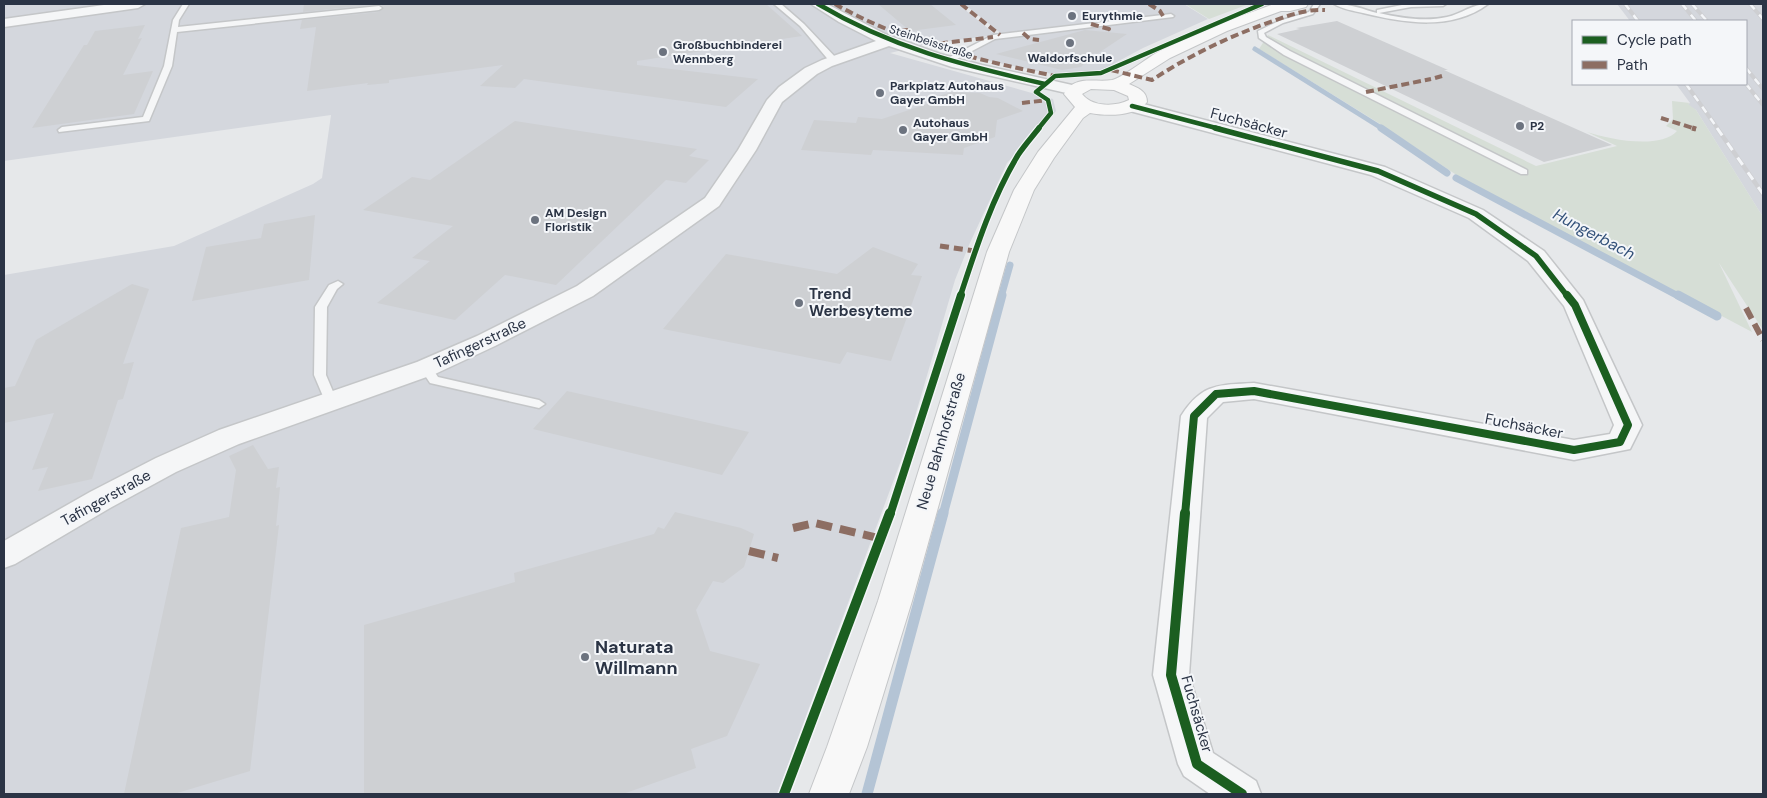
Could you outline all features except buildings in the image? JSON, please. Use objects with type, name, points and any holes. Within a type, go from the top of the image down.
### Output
[{"type":"main road","points":[[1116,85],[1164,55],[1222,28],[1279,6],[1290,7],[1300,4]]},
{"type":"main road","points":[[1091,84],[1116,85],[1134,92],[1138,97],[1138,102],[1132,106],[1111,110],[1081,98],[1091,84]]},
{"type":"main road","name":"Neue Bahnhofstraße","points":[[829,794],[847,747],[895,602],[958,381],[998,252],[1024,190],[1045,156],[1077,114],[1081,98]]},
{"type":"street","points":[[4,23],[138,4]]},
{"type":"street","name":"Steinbeisstraße","points":[[818,4],[855,25],[890,41],[948,60],[1081,98]]},
{"type":"street","name":"Tafingerstraße","points":[[4,556],[100,500],[166,465],[229,437],[426,368],[486,341],[585,291],[712,202],[747,150],[775,100],[785,90],[811,71],[834,60],[890,41]]},
{"type":"street","name":"Fuchsäcker","points":[[1132,106],[1378,170],[1476,214],[1536,256],[1575,304],[1628,425],[1620,442],[1574,450],[1254,391],[1216,394],[1194,416],[1171,675],[1197,764],[1242,794]]},
{"type":"lane","points":[[62,130],[146,118],[168,66],[176,20],[186,4]]},
{"type":"lane","points":[[777,4],[802,25],[834,60]]},
{"type":"lane","points":[[1317,4],[1311,13],[1281,22],[1260,32],[1263,38],[1287,53],[1524,172]]},
{"type":"lane","points":[[1337,4],[1361,11],[1410,19],[1440,20],[1485,4]]},
{"type":"lane","points":[[1361,11],[1384,10],[1411,4],[1443,4]]},
{"type":"lane","points":[[174,30],[379,8]]},
{"type":"lane","points":[[948,60],[992,36],[1171,16]]},
{"type":"lane","points":[[331,401],[320,375],[321,307],[333,288],[338,284]]},
{"type":"lane","points":[[426,368],[434,380],[539,404]]},
{"type":"shaded area","points":[[4,4],[958,4],[996,35],[927,44],[890,53],[1053,99],[1056,111],[1007,163],[969,245],[955,280],[906,447],[777,794],[4,794],[4,275],[174,246],[313,184],[322,178],[331,115],[4,161]]},
{"type":"shaded area","name":"Waldorfschule","points":[[964,4],[1184,4],[1208,19],[1143,48],[1100,71],[1052,74],[961,55],[1003,35]]},
{"type":"shaded area","points":[[1185,4],[1249,4],[1209,19]]},
{"type":"shaded area","points":[[1617,4],[1761,4],[1763,6],[1763,217],[1696,110],[1689,106],[1688,104],[1690,103],[1677,85],[1747,85],[1747,20],[1629,20]]},
{"type":"shaded area","points":[[1268,35],[1536,166],[1617,146],[1587,132],[1620,140],[1647,142],[1669,137],[1677,131],[1666,126],[1673,119],[1672,101],[1690,103],[1688,104],[1696,110],[1763,217],[1763,330],[1719,263],[1752,332],[1461,178],[1377,122],[1259,49]]},
{"type":"waterway","name":"Hungerbach","points":[[1255,49],[1383,129]]},
{"type":"waterway","name":"Hungerbach","points":[[1381,128],[1447,173]]},
{"type":"waterway","name":"Hungerbach","points":[[1456,178],[1680,297]]},
{"type":"waterway","points":[[1001,297],[1010,265]]},
{"type":"waterway","points":[[943,515],[1002,295]]},
{"type":"waterway","name":"Hungerbach","points":[[1678,295],[1717,316]]},
{"type":"waterway","points":[[867,794],[943,513]]},
{"type":"railway","points":[[1625,4],[1637,20]]},
{"type":"railway","points":[[1682,4],[1695,20]]},
{"type":"railway","points":[[1692,4],[1706,20]]},
{"type":"railway","points":[[1750,4],[1763,19]]},
{"type":"railway","points":[[1747,69],[1763,89]]},
{"type":"railway","points":[[1687,85],[1718,129]]},
{"type":"railway","points":[[1747,85],[1763,105]]},
{"type":"railway","points":[[1717,128],[1763,194]]},
{"type":"marked path","points":[[835,4],[887,31],[914,41],[998,64],[1055,76]]},
{"type":"marked path","points":[[961,4],[1000,35]]},
{"type":"marked path","points":[[1149,4],[1160,11],[1163,16]]},
{"type":"marked path","points":[[1111,70],[1152,80],[1197,53],[1244,32],[1301,12],[1325,10]]},
{"type":"marked path","points":[[1091,24],[1109,29],[1107,30]]},
{"type":"marked path","points":[[891,32],[908,30]]},
{"type":"marked path","points":[[1023,33],[1030,39],[1039,40]]},
{"type":"marked path","points":[[928,45],[993,37]]},
{"type":"marked path","points":[[1435,78],[1442,76]]},
{"type":"marked path","points":[[1366,92],[1431,79]]},
{"type":"marked path","points":[[1022,103],[1048,100]]},
{"type":"marked path","points":[[1661,118],[1696,129]]},
{"type":"marked path","points":[[940,246],[975,251]]},
{"type":"marked path","points":[[1746,308],[1763,340]]},
{"type":"marked path","points":[[793,528],[815,523],[882,539]]},
{"type":"marked path","points":[[749,551],[778,558]]},
{"type":"cycle path","points":[[818,4],[862,29],[908,48],[966,66],[1045,84]]},
{"type":"cycle path","points":[[784,794],[882,539],[975,251],[1000,189],[1019,154],[1051,113],[1048,100],[1036,92],[1055,76],[1101,73],[1262,4]]},
{"type":"cycle path","points":[[1132,106],[1378,171],[1476,214],[1536,256],[1575,305],[1628,425],[1620,442],[1574,450],[1254,391],[1216,394],[1194,416],[1171,675],[1197,764],[1242,794]]},
{"type":"place","name":"Eurythmie","points":[[1072,16]]},
{"type":"place","name":"Waldorfschule","points":[[1070,43]]},
{"type":"place","name":"Großbuchbinderei Wennberg","points":[[663,52]]},
{"type":"place","name":"Parkplatz Autohaus Gayer GmbH","points":[[880,93]]},
{"type":"place","name":"P2","points":[[1520,126]]},
{"type":"place","name":"Autohaus Gayer GmbH","points":[[903,130]]},
{"type":"place","name":"AM Design Floristik","points":[[535,220]]},
{"type":"place","name":"Trend Werbesyteme","points":[[799,303]]},
{"type":"place","name":"Naturata Willmann","points":[[585,657]]}]
